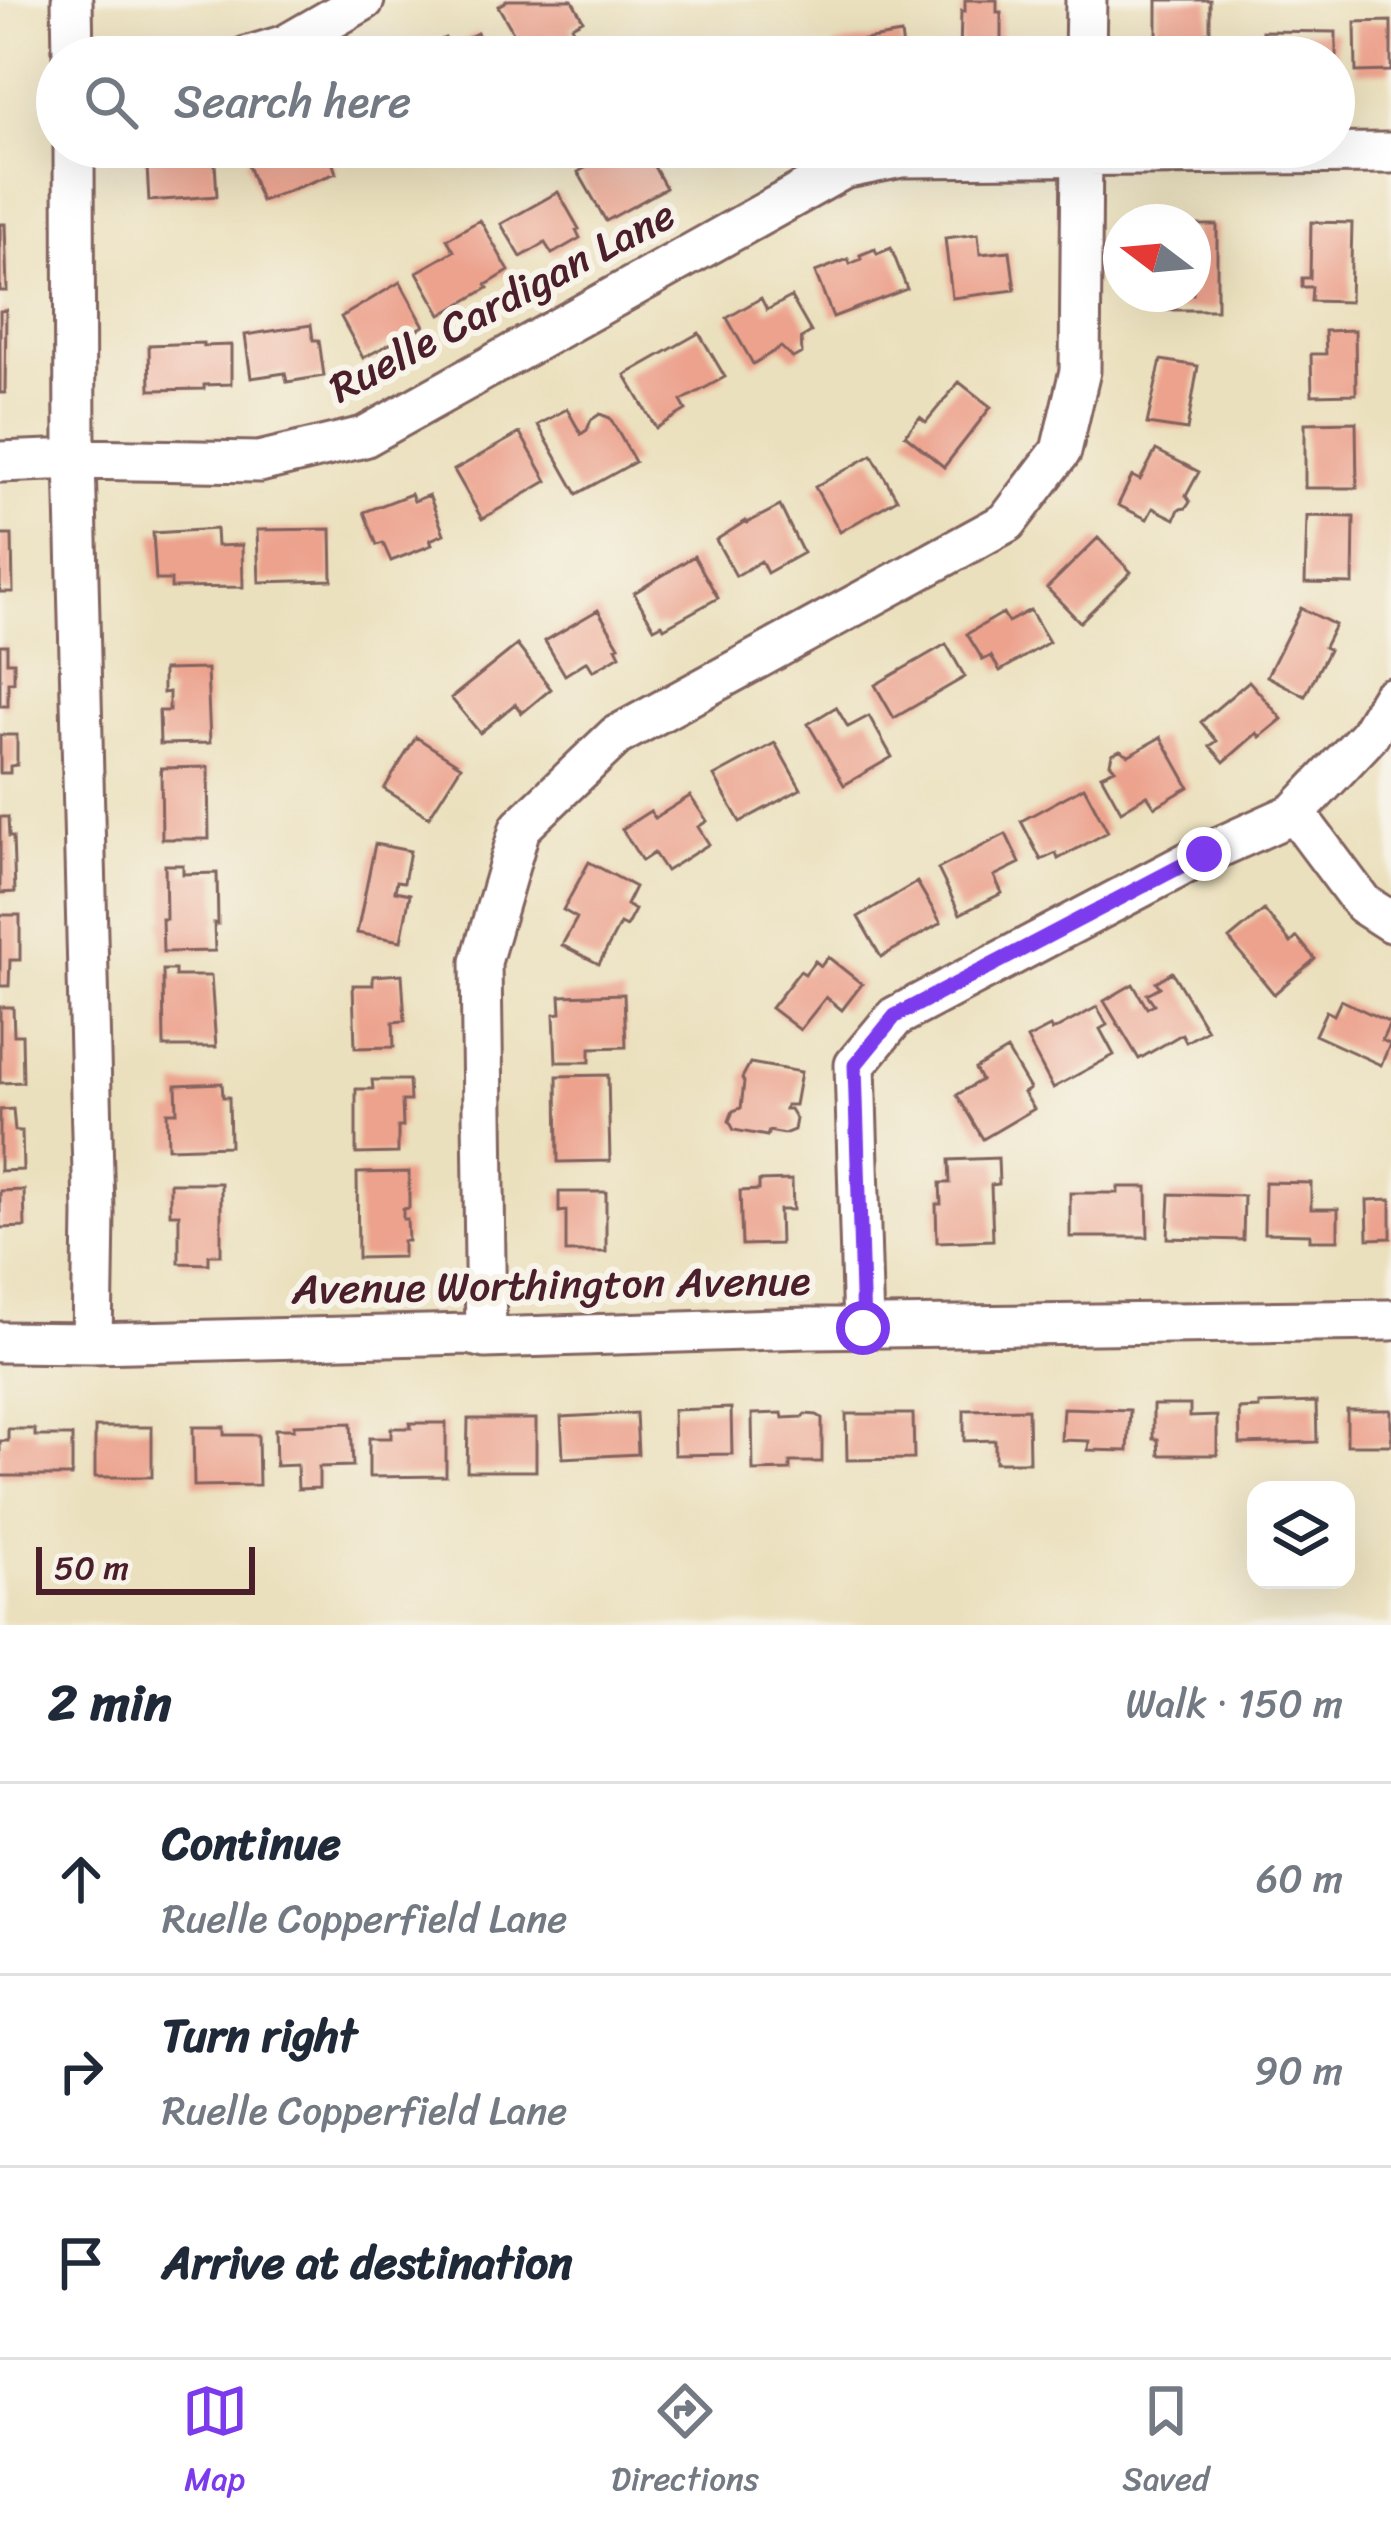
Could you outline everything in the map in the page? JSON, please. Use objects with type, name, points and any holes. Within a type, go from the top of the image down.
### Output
[{"type":"street","points":[[72,0],[73,36]]},
{"type":"street","points":[[302,36],[364,0]]},
{"type":"street","points":[[1085,36],[1086,0]]},
{"type":"street","name":"Ruelle Cardigan Lane","points":[[1355,153],[1391,153]]},
{"type":"street","points":[[74,168],[75,459],[94,1213],[92,1343]]},
{"type":"street","name":"Ruelle Cardigan Lane","points":[[0,461],[259,462],[364,437],[848,168]]},
{"type":"street","points":[[486,1338],[481,962],[520,828],[616,736],[1006,522],[1061,451],[1080,370],[1082,168]]},
{"type":"street","points":[[863,1328],[855,1065],[895,1016],[1204,854],[1294,813],[1368,736],[1391,698]]},
{"type":"street","points":[[1294,813],[1363,904],[1391,922]]},
{"type":"street","name":"Avenue Worthington Avenue","points":[[0,1342],[469,1334],[486,1338],[1391,1320]]},
{"type":"building","points":[[508,0],[572,0],[583,20],[572,26],[574,36],[515,36],[498,6]]},
{"type":"building","points":[[965,0],[997,0],[1001,36],[960,36],[961,11],[965,11]]},
{"type":"building","points":[[1157,0],[1210,0],[1210,33],[1206,36],[1157,36]]},
{"type":"building","points":[[1391,21],[1391,71],[1356,72],[1355,22]]},
{"type":"building","points":[[1262,31],[1336,32],[1336,36],[1262,36]]},
{"type":"building","points":[[147,168],[215,168],[217,196],[149,201]]},
{"type":"building","points":[[249,168],[334,168],[336,173],[261,201]]},
{"type":"building","points":[[585,168],[655,168],[666,188],[606,221],[578,172]]},
{"type":"building","points":[[558,192],[580,238],[552,254],[545,243],[521,257],[501,224]]},
{"type":"building","points":[[480,220],[509,271],[441,315],[417,272],[454,251],[447,239]]},
{"type":"building","points":[[1311,222],[1352,223],[1350,302],[1311,301],[1312,287],[1302,287],[1302,278],[1310,278]]},
{"type":"building","points":[[0,224],[5,224],[7,291],[0,291]]},
{"type":"building","points":[[1211,225],[1217,225],[1217,310],[1211,310]]},
{"type":"building","points":[[978,234],[980,254],[1010,251],[1015,290],[952,298],[945,238]]},
{"type":"building","points":[[891,248],[907,289],[833,317],[815,272],[848,259],[850,264],[875,249],[877,254]]},
{"type":"building","points":[[400,282],[424,326],[363,358],[341,317]]},
{"type":"building","points":[[791,297],[811,332],[801,338],[802,353],[793,358],[781,347],[753,364],[727,318],[761,298],[767,310]]},
{"type":"building","points":[[6,310],[5,393],[0,393],[0,311]]},
{"type":"building","points":[[311,325],[313,340],[319,340],[324,376],[287,382],[285,373],[251,378],[245,335]]},
{"type":"building","points":[[1355,330],[1356,394],[1312,395],[1311,354],[1326,354],[1325,331]]},
{"type":"building","points":[[699,333],[725,377],[681,401],[686,410],[656,428],[625,375]]},
{"type":"building","points":[[149,345],[231,345],[231,384],[150,390]]},
{"type":"building","points":[[1161,360],[1198,366],[1187,430],[1147,424]]},
{"type":"building","points":[[959,382],[991,407],[944,467],[905,435],[920,417],[926,422]]},
{"type":"building","points":[[567,409],[581,434],[600,414],[610,418],[635,462],[577,494],[538,425]]},
{"type":"building","points":[[1356,422],[1357,488],[1305,488],[1305,423]]},
{"type":"building","points":[[520,433],[547,481],[482,519],[454,470]]},
{"type":"building","points":[[1156,450],[1199,472],[1186,496],[1190,502],[1179,509],[1175,519],[1153,508],[1147,519],[1118,505],[1132,476],[1140,480]]},
{"type":"building","points":[[872,455],[897,499],[840,532],[815,487]]},
{"type":"building","points":[[411,494],[414,501],[429,495],[444,534],[430,540],[432,545],[391,561],[383,543],[377,545],[364,512]]},
{"type":"building","points":[[780,506],[803,553],[767,573],[761,561],[736,576],[716,540]]},
{"type":"building","points":[[1307,516],[1354,517],[1353,584],[1305,583]]},
{"type":"building","points":[[216,529],[217,546],[242,545],[243,587],[171,588],[171,580],[156,580],[153,533]]},
{"type":"building","points":[[331,529],[332,580],[259,582],[257,530]]},
{"type":"building","points":[[0,535],[12,535],[13,592],[0,592]]},
{"type":"building","points":[[1098,538],[1131,572],[1080,622],[1047,588]]},
{"type":"building","points":[[694,556],[718,598],[664,628],[662,624],[654,628],[634,593]]},
{"type":"building","points":[[1301,608],[1335,625],[1324,647],[1329,650],[1305,696],[1267,676]]},
{"type":"building","points":[[598,610],[620,655],[593,671],[587,661],[565,675],[545,641]]},
{"type":"building","points":[[1030,610],[1049,642],[1000,671],[991,656],[983,660],[967,634],[1003,613],[1008,622]]},
{"type":"building","points":[[946,644],[965,677],[894,718],[875,685]]},
{"type":"building","points":[[0,645],[7,645],[7,662],[14,662],[8,706],[0,706]]},
{"type":"building","points":[[517,645],[551,689],[522,713],[515,704],[480,733],[451,698]]},
{"type":"building","points":[[207,669],[210,743],[160,744],[159,711],[169,711],[163,670]]},
{"type":"building","points":[[1249,681],[1282,719],[1260,737],[1257,733],[1224,762],[1210,746],[1217,741],[1201,722]]},
{"type":"building","points":[[836,707],[848,727],[869,716],[892,757],[844,785],[808,724]]},
{"type":"building","points":[[0,735],[17,735],[17,765],[10,766],[10,773],[0,773]]},
{"type":"building","points":[[416,737],[461,766],[429,817],[384,789]]},
{"type":"building","points":[[1161,737],[1189,787],[1155,807],[1147,795],[1121,811],[1101,775],[1115,769],[1110,763],[1112,754],[1120,750],[1129,755]]},
{"type":"building","points":[[775,743],[801,789],[740,822],[714,776]]},
{"type":"building","points":[[208,767],[209,839],[162,839],[161,768]]},
{"type":"building","points":[[1084,787],[1108,832],[1058,859],[1056,853],[1041,860],[1021,821]]},
{"type":"building","points":[[690,796],[707,821],[698,827],[709,844],[666,871],[654,853],[642,861],[622,829],[650,811],[655,818]]},
{"type":"building","points":[[0,817],[8,817],[9,837],[13,837],[15,892],[0,893]]},
{"type":"building","points":[[1006,834],[1020,863],[994,876],[1002,893],[960,914],[938,869]]},
{"type":"building","points":[[375,844],[410,851],[404,882],[397,881],[395,891],[410,894],[401,941],[357,933]]},
{"type":"building","points":[[589,862],[635,887],[626,905],[635,910],[626,927],[620,924],[599,964],[562,945],[577,918],[563,910]]},
{"type":"building","points":[[165,865],[183,865],[183,874],[217,873],[215,951],[163,952]]},
{"type":"building","points":[[917,882],[941,923],[881,957],[858,917]]},
{"type":"building","points":[[1264,910],[1291,943],[1297,937],[1315,959],[1274,994],[1229,939]]},
{"type":"building","points":[[0,915],[20,915],[20,960],[10,960],[9,986],[0,986]]},
{"type":"building","points":[[828,957],[862,984],[842,1010],[826,997],[800,1030],[771,1008],[800,971],[805,974],[815,961],[821,966]]},
{"type":"building","points":[[163,970],[175,970],[175,976],[211,976],[216,1047],[164,1047]]},
{"type":"building","points":[[1172,972],[1207,1030],[1186,1042],[1182,1034],[1139,1059],[1104,1001],[1133,984],[1147,1008],[1154,1004],[1147,994]]},
{"type":"building","points":[[402,974],[405,1021],[393,1022],[394,1047],[355,1048],[353,985],[373,985],[373,976]]},
{"type":"building","points":[[624,994],[626,1047],[590,1048],[590,1062],[556,1062],[554,1014],[561,1013],[560,996]]},
{"type":"building","points":[[1341,1000],[1390,1023],[1382,1040],[1390,1044],[1381,1065],[1315,1035],[1326,1011],[1334,1015]]},
{"type":"building","points":[[0,1007],[13,1007],[14,1035],[22,1035],[23,1082],[0,1083]]},
{"type":"building","points":[[1097,1007],[1107,1025],[1100,1029],[1114,1055],[1053,1088],[1027,1039]]},
{"type":"building","points":[[1007,1050],[1030,1089],[1024,1093],[1034,1109],[983,1139],[957,1095],[981,1080],[975,1069]]},
{"type":"building","points":[[750,1063],[801,1072],[795,1105],[785,1109],[796,1119],[794,1130],[769,1131],[767,1136],[734,1130],[729,1121],[733,1111],[741,1108],[742,1078]]},
{"type":"building","points":[[608,1075],[610,1161],[558,1162],[557,1076]]},
{"type":"building","points":[[372,1080],[409,1080],[410,1101],[402,1101],[398,1153],[356,1154],[356,1089],[373,1089]]},
{"type":"building","points":[[222,1083],[223,1097],[229,1097],[230,1146],[168,1148],[167,1112],[177,1112],[176,1085]]},
{"type":"building","points":[[13,1109],[15,1131],[22,1131],[23,1170],[0,1171],[0,1110]]},
{"type":"building","points":[[998,1158],[999,1184],[991,1185],[993,1240],[937,1242],[936,1204],[941,1204],[940,1183],[950,1183],[949,1160]]},
{"type":"building","points":[[409,1172],[409,1208],[403,1209],[408,1241],[403,1241],[403,1257],[358,1258],[357,1173]]},
{"type":"building","points":[[792,1180],[793,1210],[779,1210],[780,1244],[742,1245],[740,1191],[759,1190],[759,1181]]},
{"type":"building","points":[[1265,1182],[1311,1183],[1311,1209],[1338,1209],[1338,1240],[1264,1233]]},
{"type":"building","points":[[170,1183],[221,1183],[221,1255],[209,1255],[209,1264],[179,1263],[179,1214],[170,1214]]},
{"type":"building","points":[[1118,1187],[1147,1187],[1148,1237],[1070,1237],[1070,1193],[1118,1193]]},
{"type":"building","points":[[24,1190],[25,1227],[0,1228],[0,1191]]},
{"type":"building","points":[[559,1192],[606,1192],[606,1252],[566,1252],[566,1211],[559,1212]]},
{"type":"building","points":[[1170,1194],[1244,1196],[1243,1240],[1168,1238]]},
{"type":"building","points":[[1391,1199],[1391,1238],[1368,1239],[1367,1200]]},
{"type":"building","points":[[1316,1402],[1317,1442],[1240,1444],[1239,1409]]},
{"type":"building","points":[[1153,1405],[1190,1405],[1190,1417],[1217,1416],[1217,1455],[1159,1455],[1158,1439],[1153,1439]]},
{"type":"building","points":[[731,1408],[732,1454],[674,1455],[673,1410]]},
{"type":"building","points":[[1063,1408],[1130,1410],[1128,1451],[1088,1450],[1089,1441],[1061,1440]]},
{"type":"building","points":[[1028,1409],[1029,1462],[995,1462],[995,1440],[964,1441],[964,1410]]},
{"type":"building","points":[[1347,1410],[1391,1410],[1391,1445],[1347,1445]]},
{"type":"building","points":[[636,1413],[638,1454],[563,1458],[561,1417]]},
{"type":"building","points":[[782,1413],[783,1418],[805,1414],[822,1418],[822,1462],[790,1462],[790,1470],[753,1471],[752,1414]]},
{"type":"building","points":[[846,1414],[913,1414],[914,1459],[847,1460]]},
{"type":"building","points":[[468,1419],[536,1419],[536,1471],[467,1471]]},
{"type":"building","points":[[351,1423],[353,1466],[319,1467],[319,1488],[298,1489],[297,1465],[276,1466],[275,1429]]},
{"type":"building","points":[[410,1423],[446,1423],[446,1476],[369,1477],[369,1438],[391,1438],[391,1428],[411,1428]]},
{"type":"building","points":[[95,1427],[152,1427],[152,1477],[95,1477]]},
{"type":"building","points":[[193,1427],[224,1427],[224,1435],[258,1435],[259,1485],[194,1486]]},
{"type":"building","points":[[8,1429],[35,1429],[35,1436],[72,1436],[72,1476],[0,1476],[0,1441],[8,1441]]},
{"type":"route","points":[[863,1328],[855,1065],[895,1016],[1204,854]]}]
